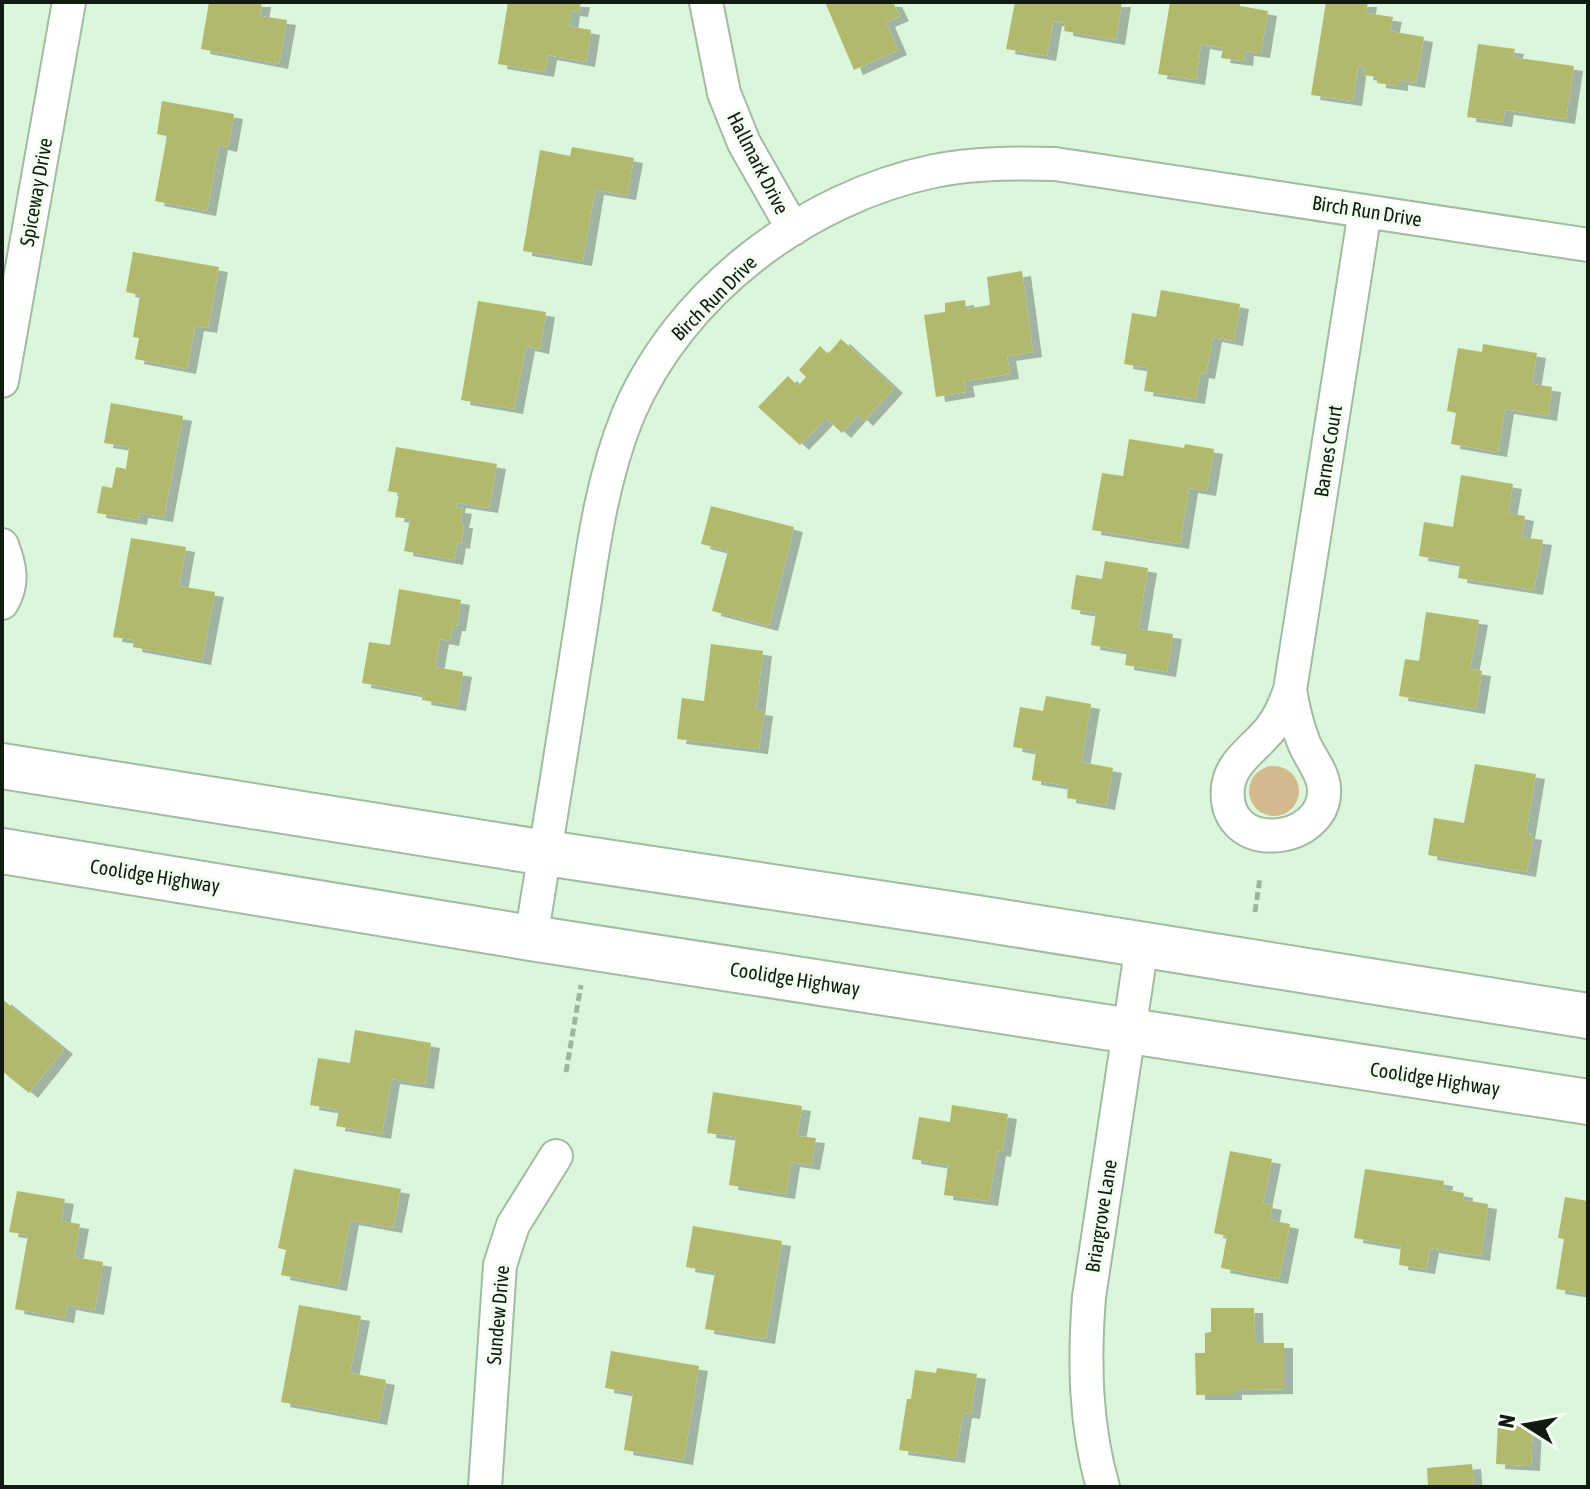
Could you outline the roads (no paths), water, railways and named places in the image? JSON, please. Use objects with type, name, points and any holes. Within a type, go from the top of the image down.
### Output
[{"type":"main road","points":[[2,766],[1588,1016]]},
{"type":"main road","name":"Coolidge Highway","points":[[2,851],[531,938],[1588,1102]]},
{"type":"street","name":"Spiceway Drive","points":[[2,381],[69,2]]},
{"type":"street","name":"Hallmark Drive","points":[[706,2],[724,93],[744,143],[793,229]]},
{"type":"street","name":"Birch Run Drive","points":[[531,938],[601,501],[628,415],[648,376],[678,330],[743,264],[793,229],[850,200],[894,183],[975,165],[1015,163],[1089,167],[1588,245]]},
{"type":"street","name":"Barnes Court","points":[[1290,690],[1365,211]]},
{"type":"street","points":[[2,545],[10,583],[2,603]]},
{"type":"street","name":"Briargrove Lane","points":[[1103,1487],[1088,1407],[1085,1351],[1090,1284],[1142,945]]},
{"type":"street","name":"Sundew Drive","points":[[485,1487],[500,1265],[513,1225],[556,1156]]}]
